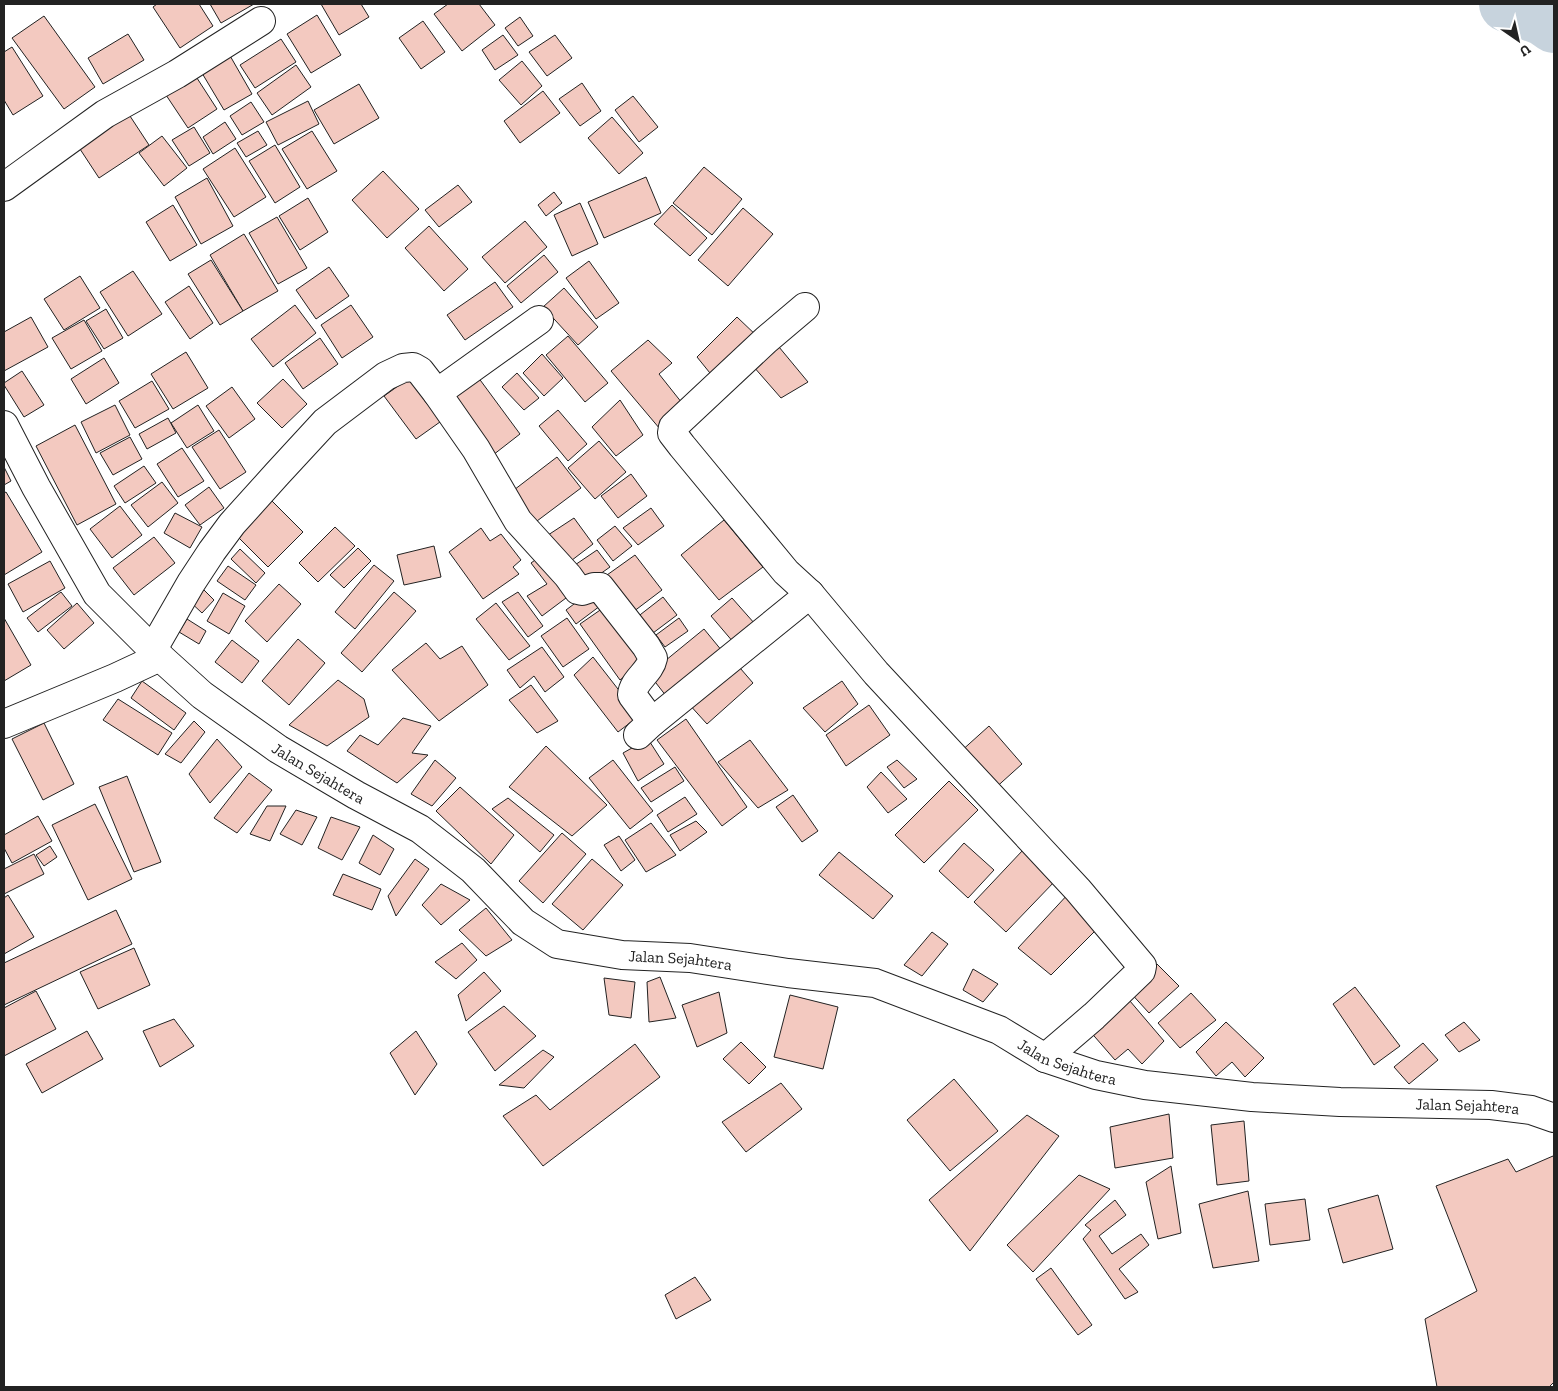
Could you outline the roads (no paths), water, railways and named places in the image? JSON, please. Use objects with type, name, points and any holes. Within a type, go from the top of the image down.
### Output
[{"type":"street","points":[[4,187],[106,114],[177,74],[261,21]]},
{"type":"street","points":[[805,307],[766,340],[673,427],[672,432],[786,572],[810,594],[876,673],[1078,890],[1142,966],[1141,971],[1094,1016],[1045,1058]]},
{"type":"street","points":[[438,393],[539,320]]},
{"type":"street","points":[[4,724],[115,678],[156,653],[191,583],[232,524],[325,422],[386,376],[402,368],[413,366],[420,371],[438,393],[476,449],[518,521],[568,576],[578,590],[582,592],[594,587],[600,588],[646,646],[653,658],[652,665],[633,687],[632,695],[645,729],[810,594]]},
{"type":"street","name":"Jalan Sejahtera","points":[[4,425],[36,487],[97,594],[156,653],[202,695],[278,749],[356,795],[420,829],[473,870],[523,922],[557,944],[622,955],[690,958],[788,973],[875,983],[999,1030],[1045,1058],[1096,1075],[1145,1085],[1252,1097],[1340,1102],[1491,1105],[1531,1110],[1554,1118]]},
{"type":"waterway","points":[[1507,4],[1544,18],[1554,25]]}]
